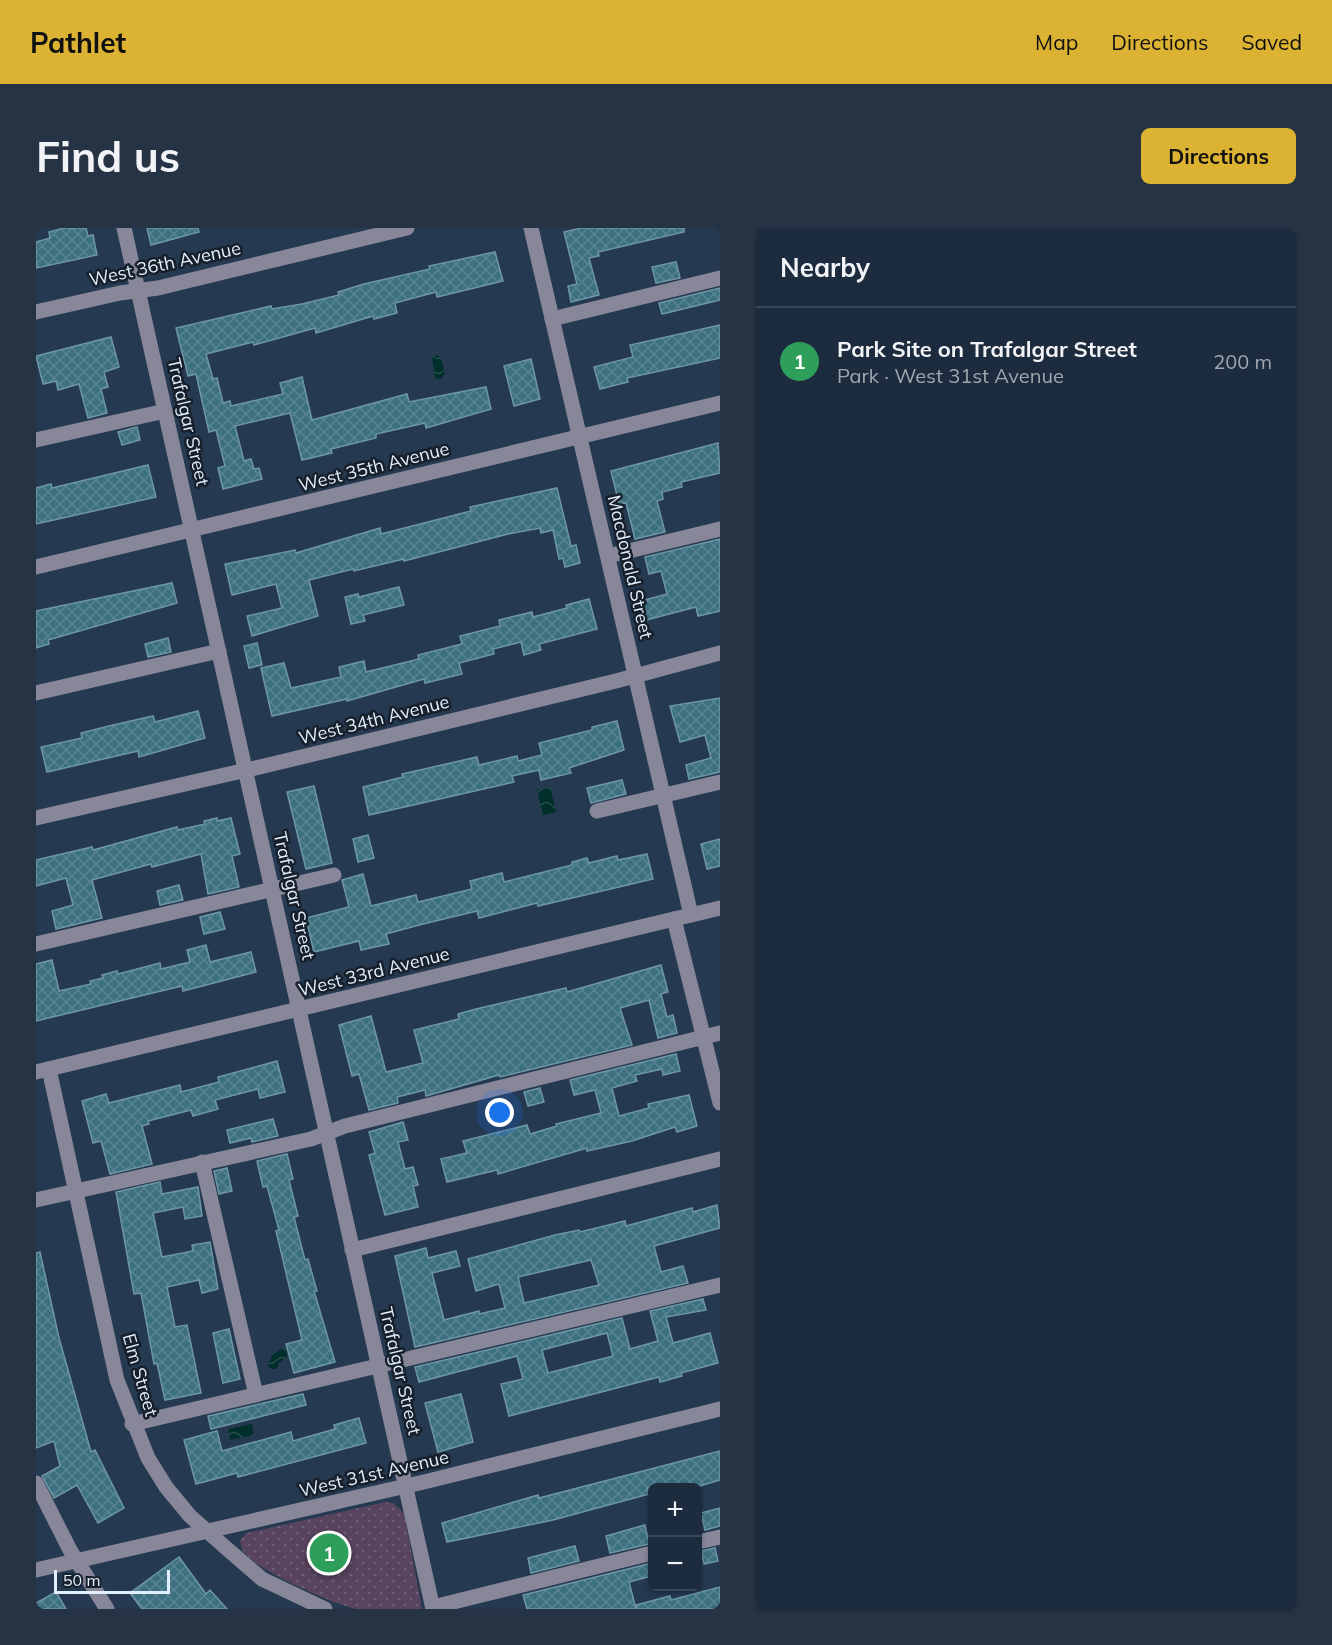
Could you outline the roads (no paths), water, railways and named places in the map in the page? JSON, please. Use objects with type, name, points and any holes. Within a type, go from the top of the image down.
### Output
[{"type":"street","name":"Trafalgar Street","points":[[124,228],[433,1608]]},
{"type":"street","name":"West 36th Avenue","points":[[36,312],[139,291],[407,228]]},
{"type":"street","name":"Macdonald Street","points":[[531,228],[691,915]]},
{"type":"street","points":[[552,319],[720,278]]},
{"type":"street","name":"West 35th Avenue","points":[[36,567],[720,403]]},
{"type":"street","points":[[36,440],[165,411]]},
{"type":"street","points":[[608,556],[720,529]]},
{"type":"street","points":[[36,693],[219,651]]},
{"type":"street","name":"West 34th Avenue","points":[[36,818],[246,771],[720,653]]},
{"type":"street","points":[[597,812],[720,782]]},
{"type":"street","points":[[36,944],[334,875]]},
{"type":"street","name":"West 33rd Avenue","points":[[43,1071],[720,908]]},
{"type":"street","points":[[674,919],[720,1103]]},
{"type":"street","points":[[36,1200],[311,1139],[345,1126],[720,1033]]},
{"type":"street","name":"Elm Street","points":[[43,1071],[75,1191],[117,1380],[132,1424],[148,1458],[166,1486],[208,1532],[262,1579],[326,1609]]},
{"type":"street","points":[[352,1250],[720,1159]]},
{"type":"street","points":[[202,1162],[256,1395]]},
{"type":"street","points":[[132,1424],[720,1285]]},
{"type":"street","name":"West 31st Avenue","points":[[36,1570],[407,1486],[720,1409]]},
{"type":"street","points":[[36,1483],[76,1562],[107,1609]]},
{"type":"street","points":[[702,1541],[720,1537]]},
{"type":"street","points":[[433,1608],[648,1554]]},
{"type":"water","points":[[437,355],[441,358],[445,373],[441,379],[435,378],[432,358]]},
{"type":"water","points":[[550,787],[556,812],[543,815],[537,790]]},
{"type":"water","points":[[282,1349],[287,1352],[287,1357],[279,1363],[277,1369],[271,1369],[268,1365],[272,1355]]},
{"type":"water","points":[[252,1424],[254,1435],[230,1440],[228,1429]]},
{"type":"place","name":"Park Site on Trafalgar Street","points":[[329,1553]]}]
